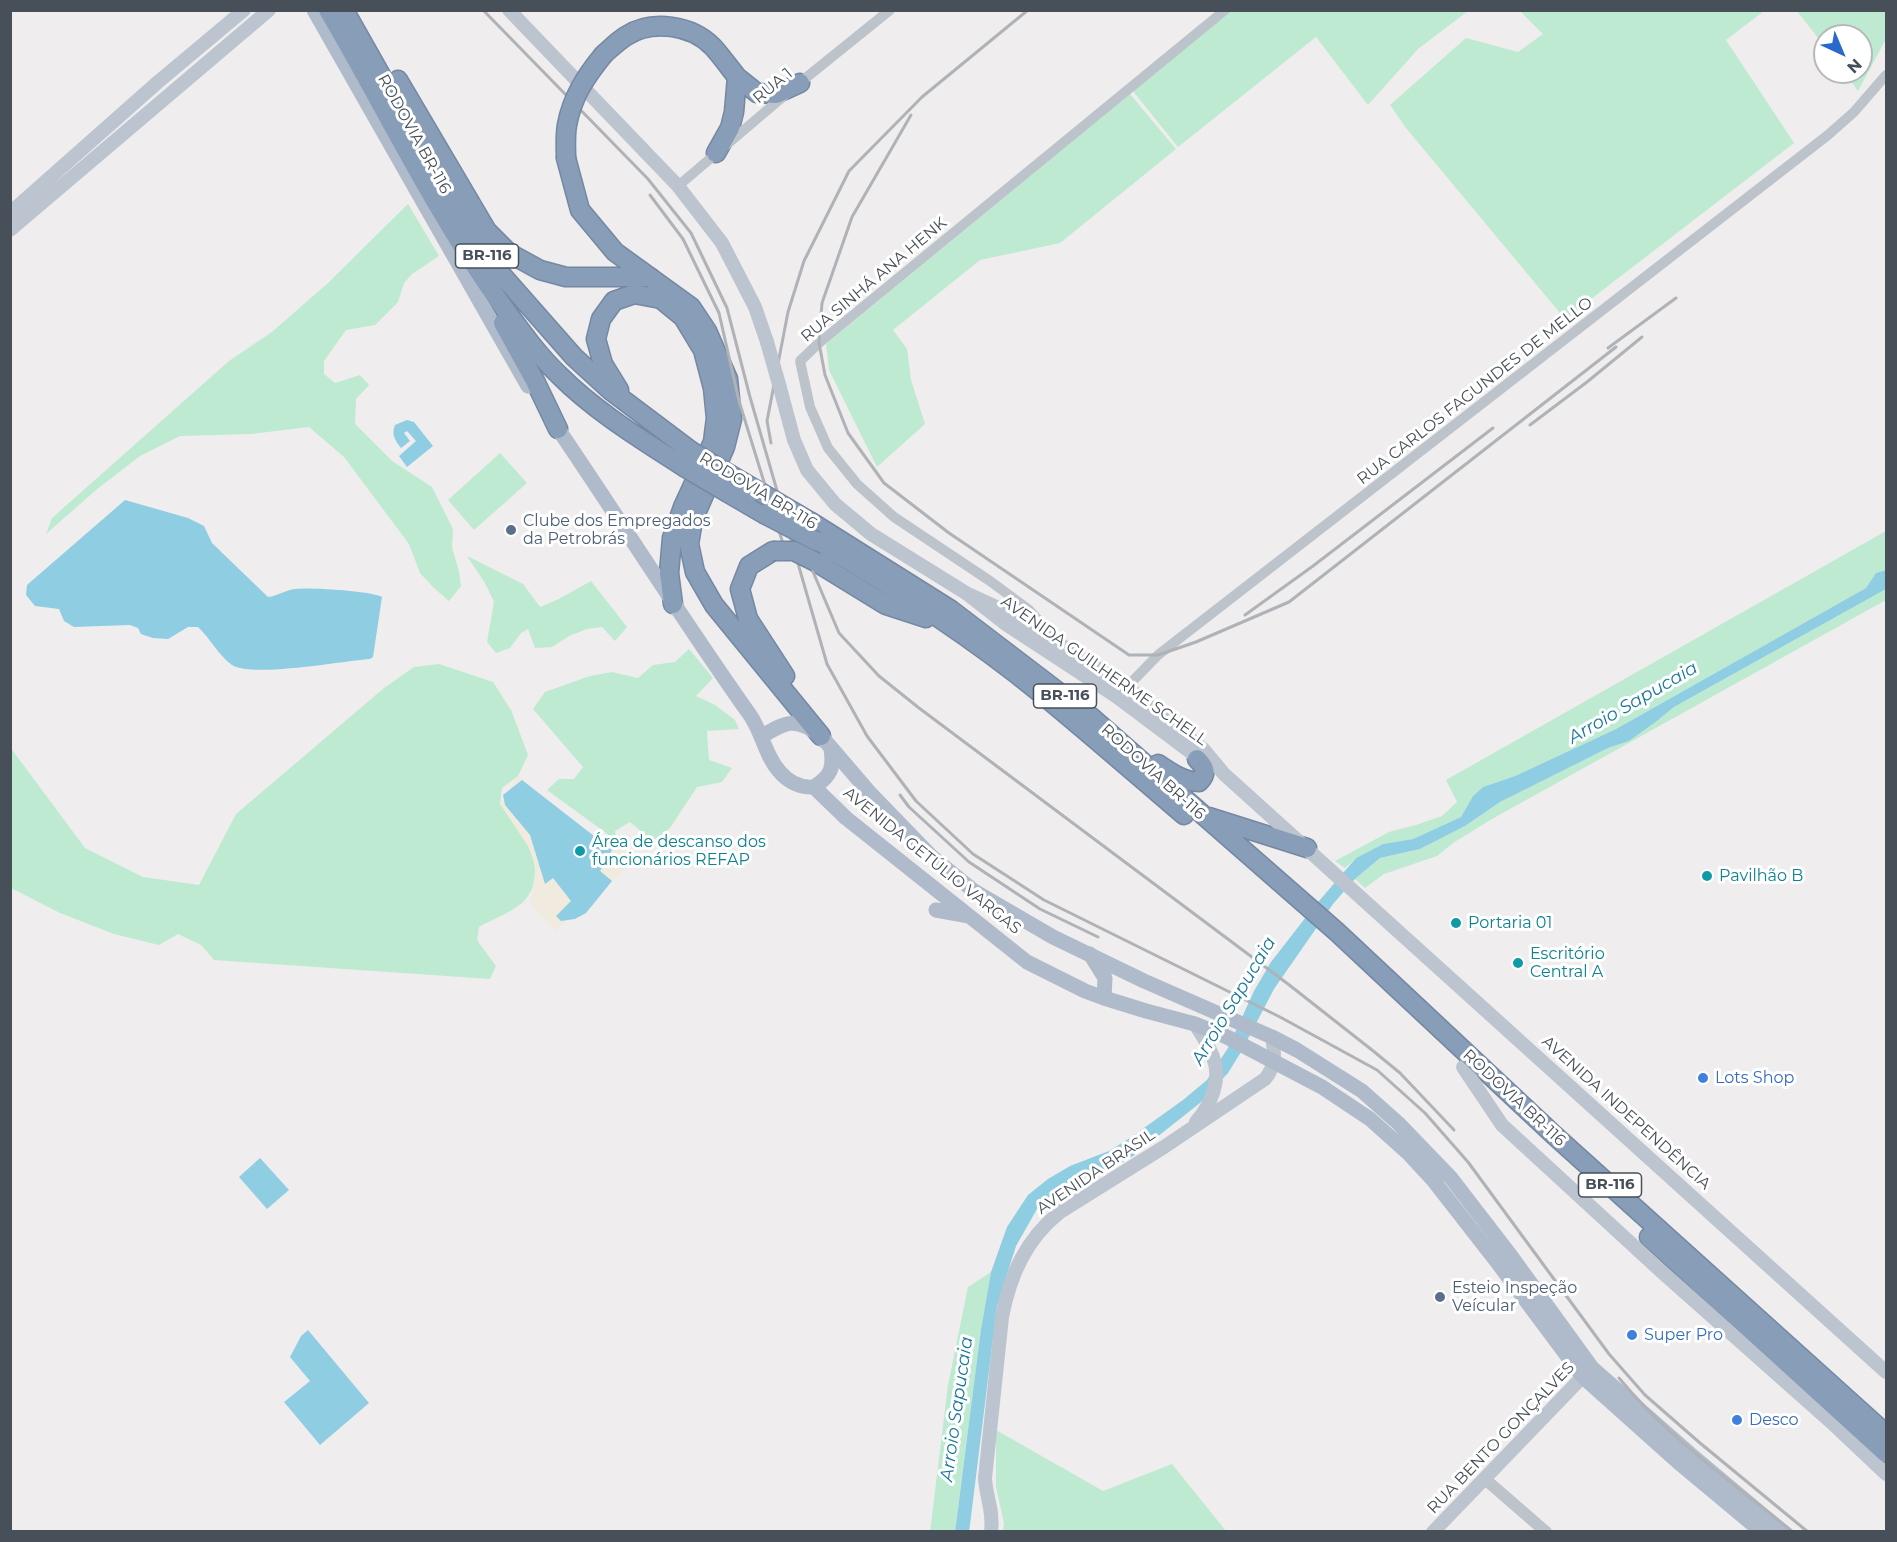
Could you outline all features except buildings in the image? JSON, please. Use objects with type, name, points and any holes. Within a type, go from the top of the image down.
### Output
[{"type":"highway","name":"RODOVIA BR-116","points":[[328,10],[477,270],[526,339],[559,375],[597,408],[640,438],[731,475],[951,610],[1082,709],[1201,814],[1295,903]]},
{"type":"highway","name":"RODOVIA BR-116","points":[[344,10],[461,217],[493,265],[574,357],[610,390],[653,422],[688,459],[728,493],[861,568],[948,624],[1037,691],[1334,937],[1887,1434]]},
{"type":"highway","name":"BR-116","points":[[358,10],[487,231],[509,253],[540,270],[566,277],[650,278]]},
{"type":"highway","points":[[800,83],[776,94],[757,93],[736,77],[712,46],[691,31],[670,27],[649,27],[628,35],[604,54],[586,76],[576,95],[567,125],[566,158],[580,210],[615,252],[691,306],[707,331],[728,379],[732,419],[725,447],[693,520],[689,544],[696,572],[714,605],[826,742]]},
{"type":"highway","name":"BR-116","points":[[339,55],[366,76]]},
{"type":"highway","points":[[717,153],[730,128],[734,112],[736,77]]},
{"type":"highway","name":"BR-116","points":[[477,270],[558,429]]},
{"type":"highway","name":"BR-116","points":[[653,422],[620,391],[603,364],[596,339],[601,319],[614,301],[634,294],[661,299],[683,317],[703,350],[713,388],[716,418],[713,442],[683,507],[672,538],[669,573],[674,604]]},
{"type":"highway","name":"BR-116","points":[[826,742],[748,619],[740,589],[749,566],[773,551],[794,551],[886,605],[948,624]]},
{"type":"highway","points":[[1113,736],[1180,778],[1191,782],[1199,782],[1204,777],[1204,766],[1197,759]]},
{"type":"highway","name":"BR-116","points":[[1201,814],[1307,848]]},
{"type":"highway","name":"RODOVIA BR-116","points":[[1334,937],[1375,981],[1463,1067],[1887,1453]]},
{"type":"main road","points":[[10,213],[244,10]]},
{"type":"main road","points":[[10,230],[269,10]]},
{"type":"main road","name":"AVENIDA GETÚLIO VARGAS","points":[[314,10],[528,386],[753,719],[769,757],[780,773],[803,788],[814,787],[846,818],[1027,962],[1104,998],[1195,1023],[1227,1037],[1322,1087],[1370,1119],[1408,1153],[1497,1250]]},
{"type":"main road","name":"AVENIDA GUILHERME SCHELL","points":[[509,10],[678,186],[722,243],[755,307],[794,440],[807,470],[835,504],[871,534],[966,592],[1014,615],[1062,654],[1122,692],[1204,750],[1224,774],[1342,880]]},
{"type":"main road","name":"AVENIDA GUILHERME SCHELL","points":[[1122,692],[1197,759],[1224,774]]},
{"type":"main road","points":[[761,737],[782,724],[790,723],[813,730],[826,742],[833,763],[830,772],[822,782],[814,787]]},
{"type":"main road","name":"AVENIDA GETÚLIO VARGAS","points":[[826,742],[869,792],[932,856],[974,891],[1053,937],[1144,981],[1271,1036],[1362,1091],[1381,1107],[1451,1178],[1497,1250]]},
{"type":"main road","name":"AVENIDA INDEPENDÊNCIA","points":[[1342,880],[1887,1372]]},
{"type":"main road","points":[[936,910],[971,916]]},
{"type":"main road","points":[[1090,954],[1105,978],[1104,998]]},
{"type":"main road","name":"AVENIDA BRASIL","points":[[1191,1128],[1206,1109],[1216,1080],[1213,1056],[1195,1023]]},
{"type":"main road","points":[[1271,1036],[1275,1050],[1274,1062]]},
{"type":"main road","name":"AVENIDA BRASIL","points":[[991,1532],[992,1512],[985,1487],[985,1478],[1002,1317],[1006,1294],[1023,1253],[1046,1223],[1060,1212],[1265,1079],[1274,1062]]},
{"type":"main road","name":"RODOVIA BR-116","points":[[1463,1067],[1502,1125],[1887,1474]]},
{"type":"main road","points":[[1370,1119],[1381,1107]]},
{"type":"main road","points":[[1497,1250],[1587,1373],[1690,1454],[1761,1525],[1783,1532]]},
{"type":"main road","name":"RUA BENTO GONÇALVES","points":[[1433,1532],[1587,1373]]},
{"type":"street","name":"RUA 1","points":[[678,186],[890,10]]},
{"type":"street","name":"RUA SINHÁ ANA HENK","points":[[1062,654],[1028,609],[894,517],[857,484],[828,448],[810,407],[800,361],[1225,10]]},
{"type":"street","name":"RUA CARLOS FAGUNDES DE MELLO","points":[[1122,692],[1158,656],[1806,153],[1854,111],[1887,75]]},
{"type":"street","points":[[1485,1479],[1546,1532]]},
{"type":"green space","points":[[1231,11],[1468,11],[1418,49],[1368,105],[1316,37],[1178,147],[1132,90]]},
{"type":"green space","points":[[1520,11],[1764,11],[1726,40],[1794,143],[1565,319],[1406,128],[1390,105],[1466,38],[1518,52],[1543,34]]},
{"type":"green space","points":[[1797,11],[1886,11],[1886,39],[1873,63],[1873,24],[1813,24],[1813,32]]},
{"type":"green space","points":[[1853,84],[1862,84],[1858,91]]},
{"type":"green space","points":[[1130,94],[1176,149],[1060,243],[980,260],[893,330],[907,349],[911,380],[925,424],[877,467],[829,370],[826,344]]},
{"type":"green space","points":[[408,204],[439,256],[412,274],[404,283],[398,302],[375,325],[346,330],[324,361],[324,374],[335,383],[360,375],[369,385],[356,399],[355,424],[392,461],[432,487],[453,529],[452,547],[461,586],[449,601],[420,573],[409,544],[344,457],[309,427],[251,434],[180,436],[140,456],[96,490],[46,534],[52,518],[229,361],[272,332],[328,283]]},
{"type":"green space","points":[[500,453],[527,483],[474,530],[448,500]]},
{"type":"green space","points":[[1886,531],[1886,570],[1876,573],[1866,588],[1616,729],[1515,776],[1483,787],[1473,796],[1461,817],[1413,839],[1383,844],[1356,858],[1345,868],[1335,861],[1389,832],[1442,816],[1457,802],[1446,780]]},
{"type":"green space","points":[[467,556],[523,584],[540,607],[591,581],[627,627],[615,641],[602,627],[587,629],[569,636],[552,647],[535,648],[528,629],[521,633],[510,648],[496,653],[487,642],[494,602],[485,583]]},
{"type":"green space","points":[[1886,589],[1886,600],[1492,819],[1453,843],[1437,856],[1384,874],[1365,888],[1355,879],[1380,858],[1420,849],[1465,826],[1500,802],[1608,748],[1629,741],[1674,707]]},
{"type":"green space","points":[[689,649],[713,678],[696,696],[715,705],[735,720],[739,729],[707,731],[709,760],[732,768],[722,782],[697,787],[670,828],[653,841],[630,822],[615,831],[617,841],[547,790],[559,779],[574,779],[583,767],[533,709],[545,692],[590,676],[612,672],[638,678],[653,665],[675,662]]},
{"type":"green space","points":[[439,664],[493,682],[511,710],[528,755],[518,776],[502,788],[500,804],[531,852],[535,864],[535,877],[532,890],[523,902],[479,927],[477,940],[496,966],[490,979],[214,960],[201,945],[178,934],[159,945],[114,934],[60,913],[11,888],[10,747],[85,848],[143,877],[199,885],[236,814],[384,688],[414,667]]},
{"type":"green space","points":[[991,1272],[981,1329],[955,1531],[930,1532],[948,1385],[968,1287]]},
{"type":"green space","points":[[996,1430],[1103,1491],[1172,1464],[1226,1531],[1003,1531],[1004,1523],[996,1487]]},
{"type":"sand","name":"Área de descanso dos funcionários REFAP","points":[[518,776],[580,827],[640,856],[555,931],[530,903],[536,867],[528,846],[500,804]]},
{"type":"water","points":[[407,420],[414,422],[433,446],[407,467],[399,456],[416,441],[407,431],[404,433],[410,441],[401,448],[393,432],[395,425]]},
{"type":"water","points":[[125,500],[188,518],[204,526],[212,543],[268,597],[292,590],[326,589],[354,591],[382,597],[373,657],[298,668],[243,669],[227,661],[198,627],[188,627],[168,639],[153,638],[141,634],[138,628],[130,625],[74,627],[64,621],[59,609],[35,606],[26,595],[27,585]]},
{"type":"water","points":[[1886,570],[1886,589],[1674,707],[1629,741],[1608,748],[1500,802],[1465,826],[1420,849],[1380,858],[1355,879],[1333,904],[1274,989],[1228,1073],[1200,1103],[1133,1156],[1118,1165],[1057,1190],[1037,1209],[1016,1246],[997,1306],[969,1531],[955,1532],[981,1329],[991,1272],[1007,1227],[1028,1195],[1048,1179],[1070,1166],[1109,1151],[1130,1138],[1207,1080],[1228,1048],[1254,991],[1271,962],[1356,858],[1383,844],[1413,839],[1461,817],[1473,796],[1483,787],[1515,776],[1616,729],[1866,588],[1876,573]]},
{"type":"water","name":"Área de descanso dos funcionários REFAP","points":[[522,780],[612,850],[600,871],[612,881],[586,913],[575,919],[561,921],[556,916],[571,901],[553,878],[545,884],[530,835],[505,805],[503,795]]},
{"type":"water","points":[[260,1158],[289,1190],[267,1209],[239,1177]]},
{"type":"water","points":[[308,1330],[369,1403],[320,1445],[284,1402],[310,1381],[290,1357],[301,1336]]},
{"type":"railway","points":[[483,10],[648,179],[691,233],[727,308],[750,397],[827,664],[867,736],[916,801],[973,854],[1044,900],[1280,1017],[1377,1070],[1425,1113],[1468,1162],[1609,1354],[1645,1395],[1808,1532]]},
{"type":"railway","points":[[771,443],[767,421],[788,312],[804,261],[849,171],[922,97],[1028,10]]},
{"type":"railway","points":[[911,115],[852,217],[822,303],[819,343],[825,375],[848,433],[884,483],[949,533],[1129,655],[1158,655],[1196,642],[1289,602],[1616,347]]},
{"type":"railway","points":[[650,195],[683,239],[719,313],[739,401],[785,550]]},
{"type":"railway","points":[[1608,348],[1676,298]]},
{"type":"railway","points":[[1530,425],[1642,337]]},
{"type":"railway","points":[[1245,615],[1313,566],[1493,428]]},
{"type":"railway","points":[[797,534],[839,633],[879,676],[1288,984],[1372,1050],[1400,1073],[1454,1130]]},
{"type":"railway","points":[[900,795],[909,807],[969,862],[1040,909],[1098,937]]},
{"type":"railway","points":[[1619,1378],[1679,1440],[1793,1532]]},
{"type":"place","name":"Clube dos Empregados da Petrobrás","points":[[511,530]]},
{"type":"place","name":"Área de descanso dos funcionários REFAP","points":[[580,851]]},
{"type":"place","name":"Pavilhão B","points":[[1707,876]]},
{"type":"place","name":"Portaria 01","points":[[1456,923]]},
{"type":"place","name":"Escritório Central A","points":[[1518,963]]},
{"type":"place","name":"Lots Shop","points":[[1703,1078]]},
{"type":"place","name":"Esteio Inspeção Veícular","points":[[1440,1297]]},
{"type":"place","name":"Super Pro","points":[[1632,1335]]},
{"type":"place","name":"Desco","points":[[1737,1420]]},
{"type":"water label","name":"Arroio Sapucaia","points":[[1633,703]]},
{"type":"water label","name":"Arroio Sapucaia","points":[[1234,1001]]},
{"type":"water label","name":"Arroio Sapucaia","points":[[957,1409]]}]
